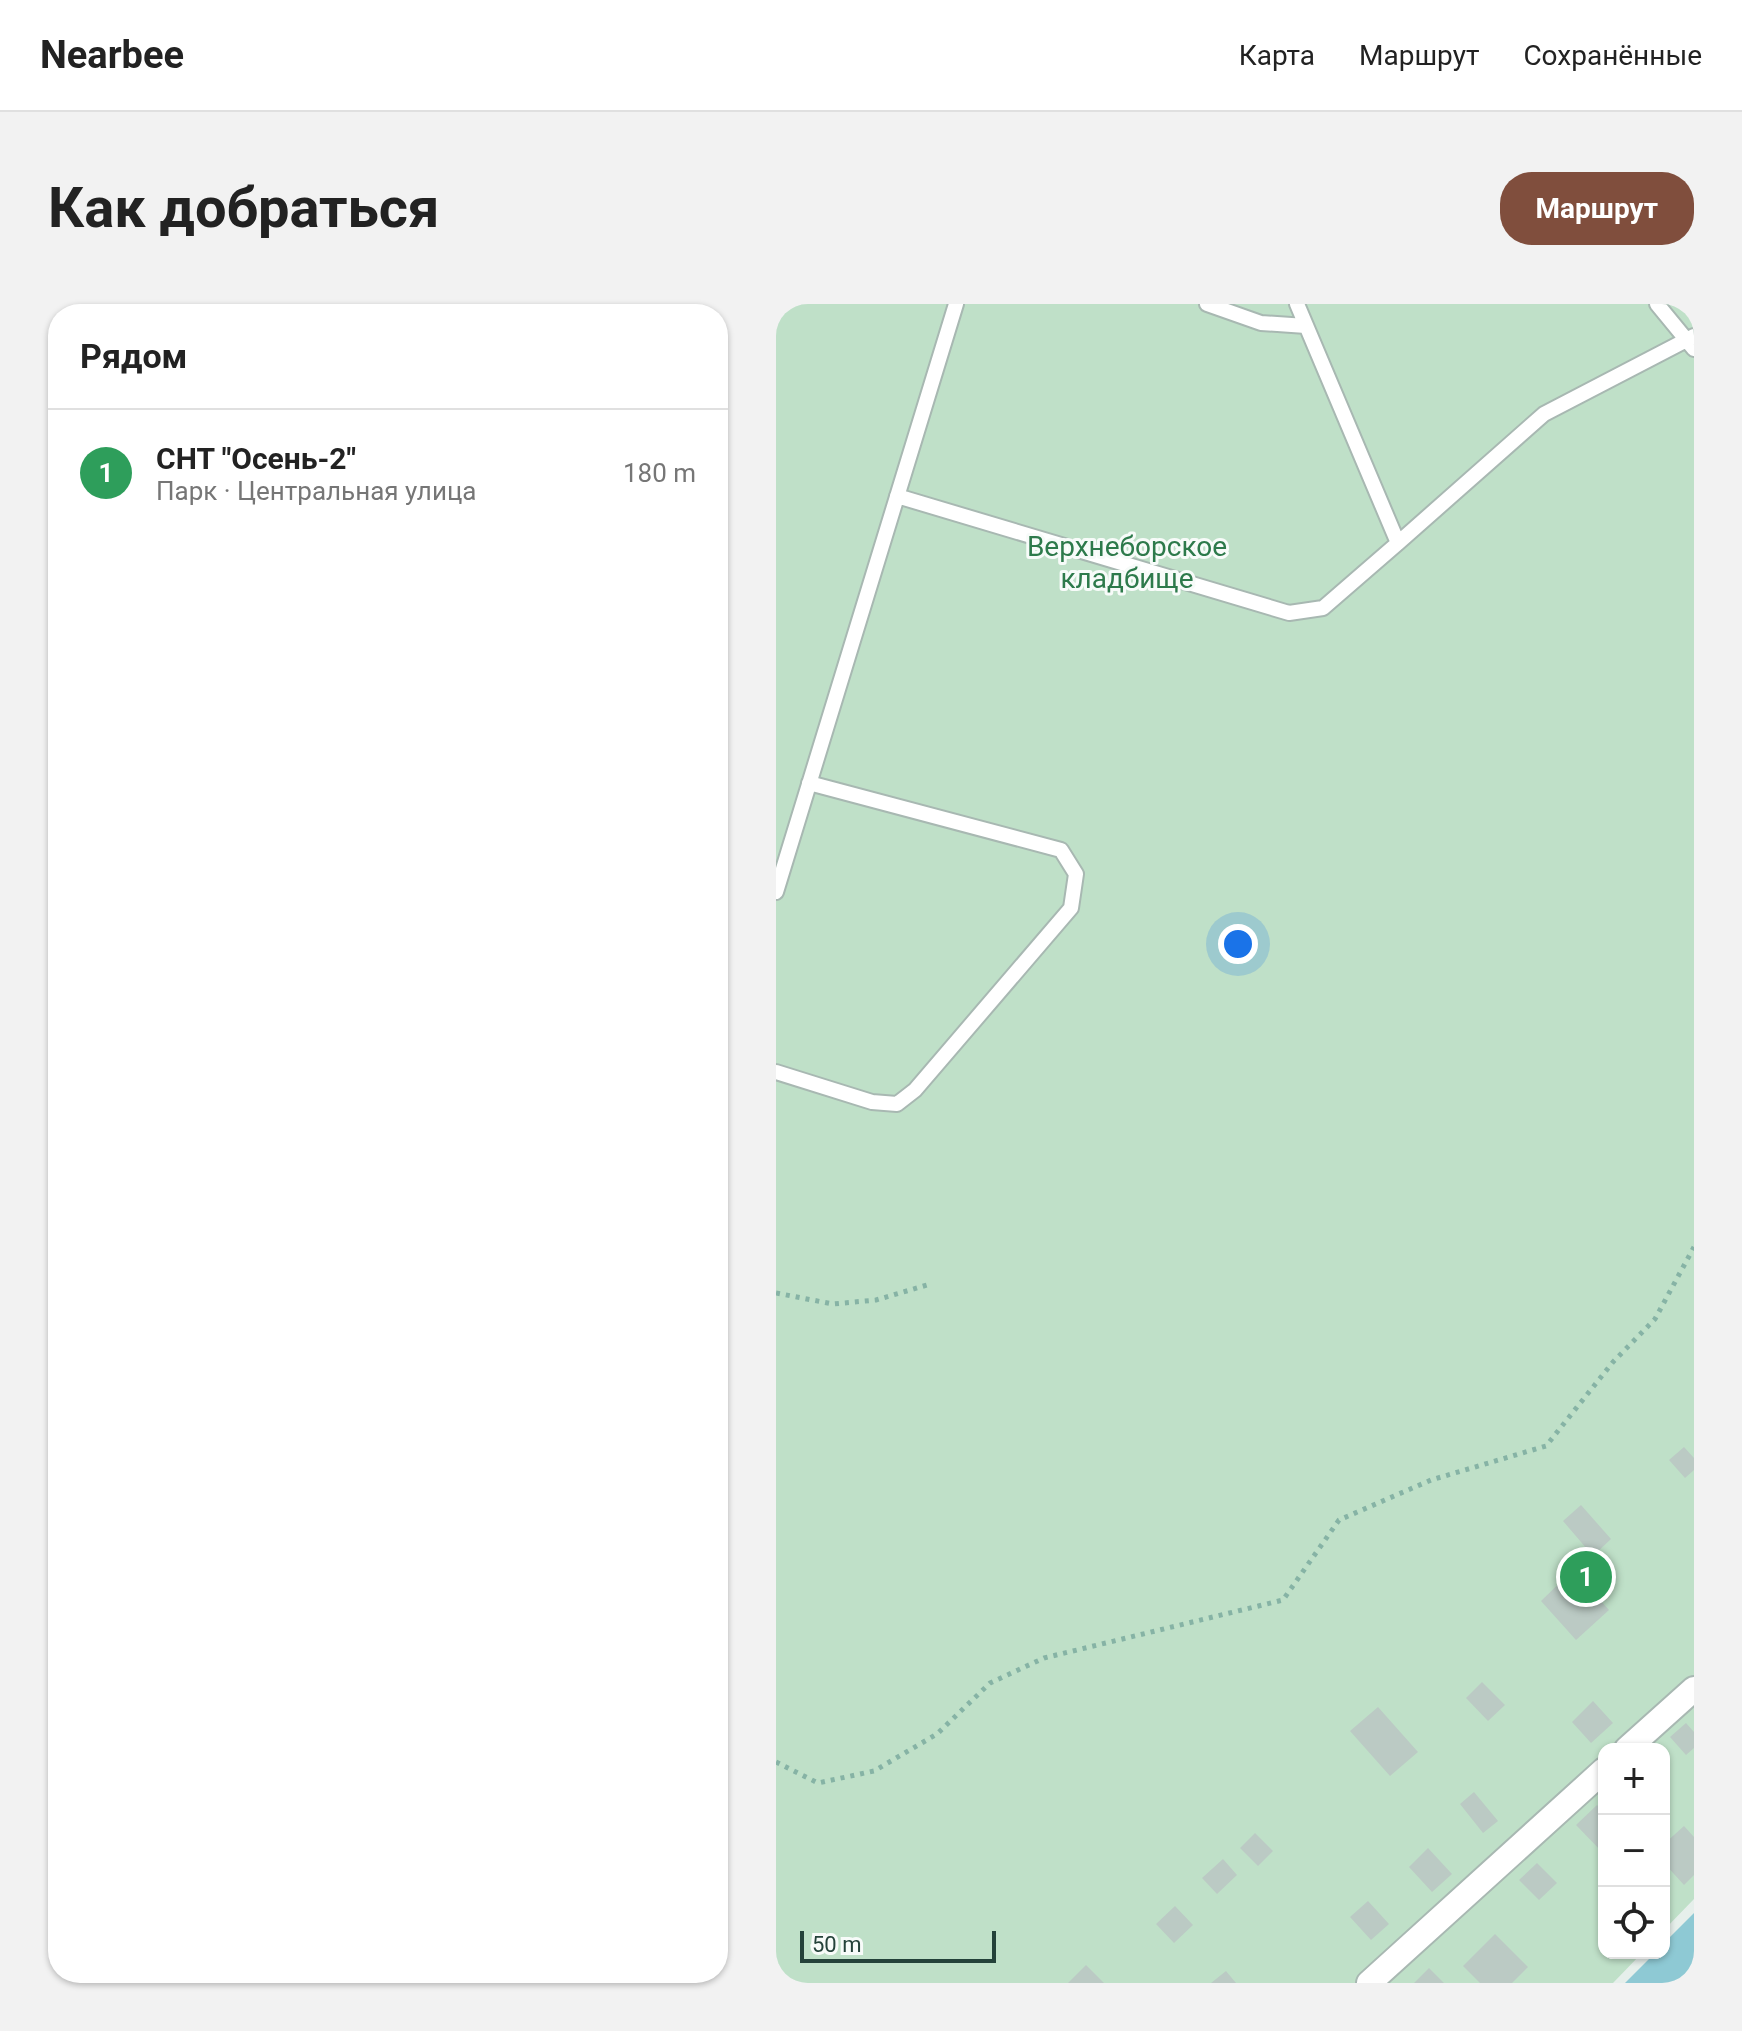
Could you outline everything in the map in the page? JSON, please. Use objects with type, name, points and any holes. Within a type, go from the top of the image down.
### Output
[{"type":"street","points":[[1634,1743],[1694,1689]]},
{"type":"street","points":[[1369,1983],[1598,1775]]},
{"type":"lane","points":[[776,892],[956,304]]},
{"type":"lane","points":[[1207,304],[1261,323],[1306,326]]},
{"type":"lane","points":[[1297,304],[1398,543]]},
{"type":"lane","points":[[897,496],[1289,613],[1323,608],[1544,414],[1692,342],[1657,304]]},
{"type":"lane","points":[[776,1072],[872,1102],[897,1104],[915,1090],[1071,908],[1076,874],[1061,850],[809,783]]},
{"type":"path","points":[[776,1762],[818,1783],[874,1771],[937,1734],[990,1683],[1044,1658],[1283,1600],[1339,1520],[1431,1480],[1546,1446],[1613,1362],[1655,1319],[1694,1247]]},
{"type":"path","points":[[776,1293],[833,1304],[876,1300],[927,1285]]},
{"type":"green space","name":"Верхнеборское кладбище","points":[[776,304],[1694,304],[1694,1899],[1670,1924],[1670,1743],[1598,1743],[1598,1959],[1636,1959],[1613,1983],[776,1983]]},
{"type":"water","points":[[1694,1913],[1694,1983],[1625,1983],[1649,1959],[1670,1959],[1670,1937]]},
{"type":"building","points":[[1684,1447],[1694,1458],[1694,1470],[1685,1478],[1669,1460]]},
{"type":"building","points":[[1581,1505],[1611,1539],[1593,1556],[1563,1521]]},
{"type":"building","points":[[1573,1570],[1609,1610],[1576,1640],[1541,1601]]},
{"type":"building","points":[[1482,1682],[1505,1705],[1488,1721],[1466,1698]]},
{"type":"building","points":[[1593,1701],[1613,1723],[1591,1743],[1572,1722]]},
{"type":"building","points":[[1378,1707],[1418,1752],[1390,1776],[1350,1731]]},
{"type":"building","points":[[1686,1723],[1694,1732],[1694,1748],[1686,1755],[1670,1737]]},
{"type":"building","points":[[1474,1792],[1498,1821],[1483,1833],[1460,1804]]},
{"type":"building","points":[[1597,1805],[1598,1848],[1576,1825]]},
{"type":"building","points":[[1684,1826],[1694,1837],[1694,1875],[1684,1885],[1670,1870],[1670,1839]]},
{"type":"building","points":[[1255,1833],[1273,1851],[1258,1866],[1240,1848]]},
{"type":"building","points":[[1428,1848],[1452,1874],[1432,1892],[1409,1867]]},
{"type":"building","points":[[1223,1859],[1237,1875],[1217,1894],[1202,1878]]},
{"type":"building","points":[[1537,1863],[1557,1883],[1539,1900],[1519,1880]]},
{"type":"building","points":[[1368,1901],[1389,1924],[1371,1940],[1350,1917]]},
{"type":"building","points":[[1175,1906],[1193,1925],[1174,1943],[1156,1924]]},
{"type":"building","points":[[1495,1934],[1528,1967],[1512,1983],[1480,1983],[1463,1966]]},
{"type":"building","points":[[1086,1965],[1104,1983],[1068,1983]]},
{"type":"building","points":[[1429,1968],[1444,1983],[1414,1983]]},
{"type":"building","points":[[1226,1971],[1236,1983],[1211,1983]]},
{"type":"place","name":"СНТ \"Осень-2\"","points":[[1586,1577]]}]
